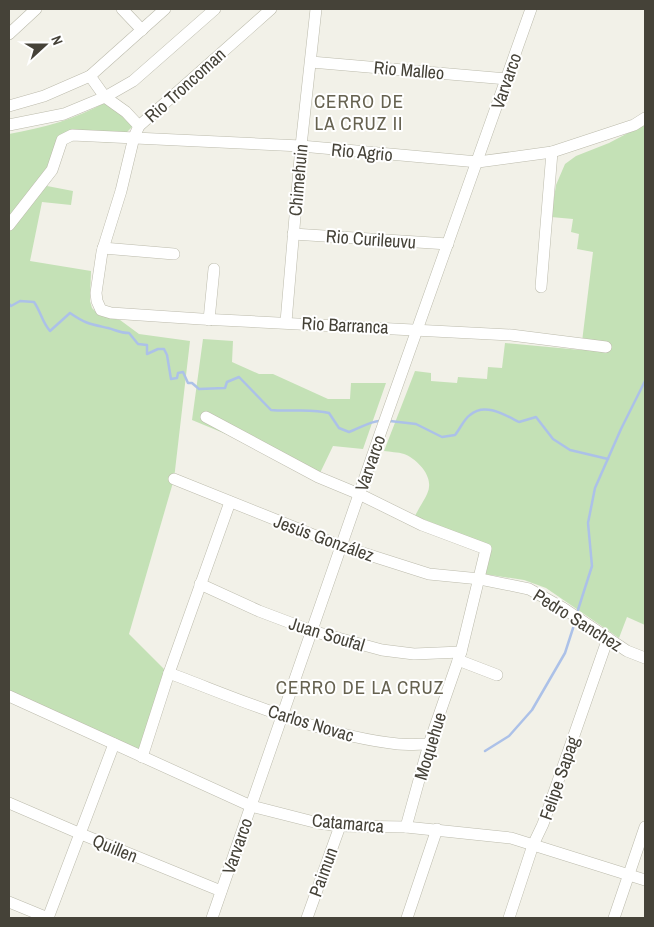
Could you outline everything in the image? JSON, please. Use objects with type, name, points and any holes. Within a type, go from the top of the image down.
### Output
[{"type":"street","points":[[9,34],[36,9]]},
{"type":"street","points":[[122,9],[142,30]]},
{"type":"street","points":[[9,106],[44,96],[90,76],[165,9]]},
{"type":"street","points":[[9,112],[14,124],[64,114],[105,97],[133,81],[215,9]]},
{"type":"street","name":"Rio Troncoman","points":[[96,292],[103,248],[121,191],[134,137],[139,126],[271,9]]},
{"type":"street","name":"Chimehuin","points":[[286,322],[301,146],[316,9]]},
{"type":"street","name":"Varvarco","points":[[212,918],[359,494],[531,9]]},
{"type":"street","name":"Rio Malleo","points":[[311,62],[506,79]]},
{"type":"street","points":[[90,76],[105,97],[126,112],[139,126]]},
{"type":"street","name":"Rio Agrio","points":[[9,225],[52,170],[62,140],[72,135],[301,146],[478,162],[552,152],[634,125],[645,118]]},
{"type":"street","points":[[541,287],[552,152]]},
{"type":"street","name":"Rio Curileuvu","points":[[294,234],[448,244]]},
{"type":"street","points":[[103,248],[174,254]]},
{"type":"street","points":[[209,320],[214,269]]},
{"type":"street","name":"Rio Barranca","points":[[96,292],[96,302],[101,310],[111,313],[209,320],[286,322],[511,335],[606,347]]},
{"type":"street","points":[[206,417],[318,477],[359,494]]},
{"type":"street","name":"Jesús González","points":[[174,479],[341,546],[429,574],[480,579]]},
{"type":"street","name":"Moquehue","points":[[359,494],[422,525],[486,549],[460,656],[429,744],[406,827]]},
{"type":"street","points":[[142,757],[169,673],[230,502]]},
{"type":"street","name":"Pedro Sanchez","points":[[480,579],[529,589],[563,608],[626,651],[645,658]]},
{"type":"street","name":"Juan Soufal","points":[[200,584],[258,611],[312,631],[382,650],[414,654],[460,656]]},
{"type":"street","name":"Felipe Sapag","points":[[509,918],[533,845],[543,824],[608,638]]},
{"type":"street","points":[[460,656],[497,675]]},
{"type":"street","name":"Carlos Novac","points":[[169,673],[282,716],[364,739],[400,745],[429,744]]},
{"type":"street","name":"Catamarca","points":[[9,696],[251,806],[318,823],[340,826],[406,827],[511,838],[645,880]]},
{"type":"street","points":[[9,902],[48,918],[114,744]]},
{"type":"street","name":"Quillen","points":[[9,803],[221,891]]},
{"type":"street","name":"Paimun","points":[[307,918],[340,826]]},
{"type":"street","points":[[614,918],[645,827]]},
{"type":"street","points":[[407,918],[437,830]]},
{"type":"green space","points":[[106,102],[133,126],[116,143],[75,140],[64,145],[47,186],[73,191],[71,205],[42,202],[30,261],[91,271],[90,301],[92,308],[97,313],[120,320],[139,334],[190,341],[174,479],[129,634],[166,671],[140,753],[9,692],[9,134],[59,122]]},
{"type":"green space","points":[[645,124],[645,625],[627,617],[619,638],[546,588],[524,580],[484,574],[488,545],[415,516],[429,490],[429,482],[425,471],[404,454],[384,451],[415,371],[431,373],[431,381],[457,383],[458,377],[487,379],[488,367],[502,368],[505,343],[581,350],[593,252],[577,249],[579,234],[571,232],[573,219],[551,217],[556,185],[565,164],[576,156],[609,143]]},
{"type":"green space","points":[[203,339],[233,341],[232,362],[259,374],[273,374],[328,399],[350,399],[351,383],[386,383],[363,449],[333,446],[320,473],[192,420]]},
{"type":"waterway","points":[[9,304],[11,306],[20,301],[34,302],[50,331],[70,313],[88,323],[129,333],[138,344],[147,345],[147,354],[158,349],[164,349],[167,355],[171,379],[177,378],[178,373],[183,372],[188,383],[192,383],[199,389],[225,388],[227,382],[239,377],[271,410],[329,413],[339,428],[349,432],[379,421]]},
{"type":"waterway","points":[[577,613],[592,566],[588,523],[595,488],[645,381]]},
{"type":"waterway","points":[[390,421],[416,424],[442,437],[455,435],[468,417],[476,411],[495,411],[519,422],[536,417],[553,439],[570,450],[608,459]]},
{"type":"waterway","points":[[485,751],[509,736],[532,710],[565,653],[575,622]]},
{"type":"district","name":"CERRO DE LA CRUZ II","points":[[359,112]]},
{"type":"district","name":"CERRO DE LA CRUZ","points":[[360,687]]}]
